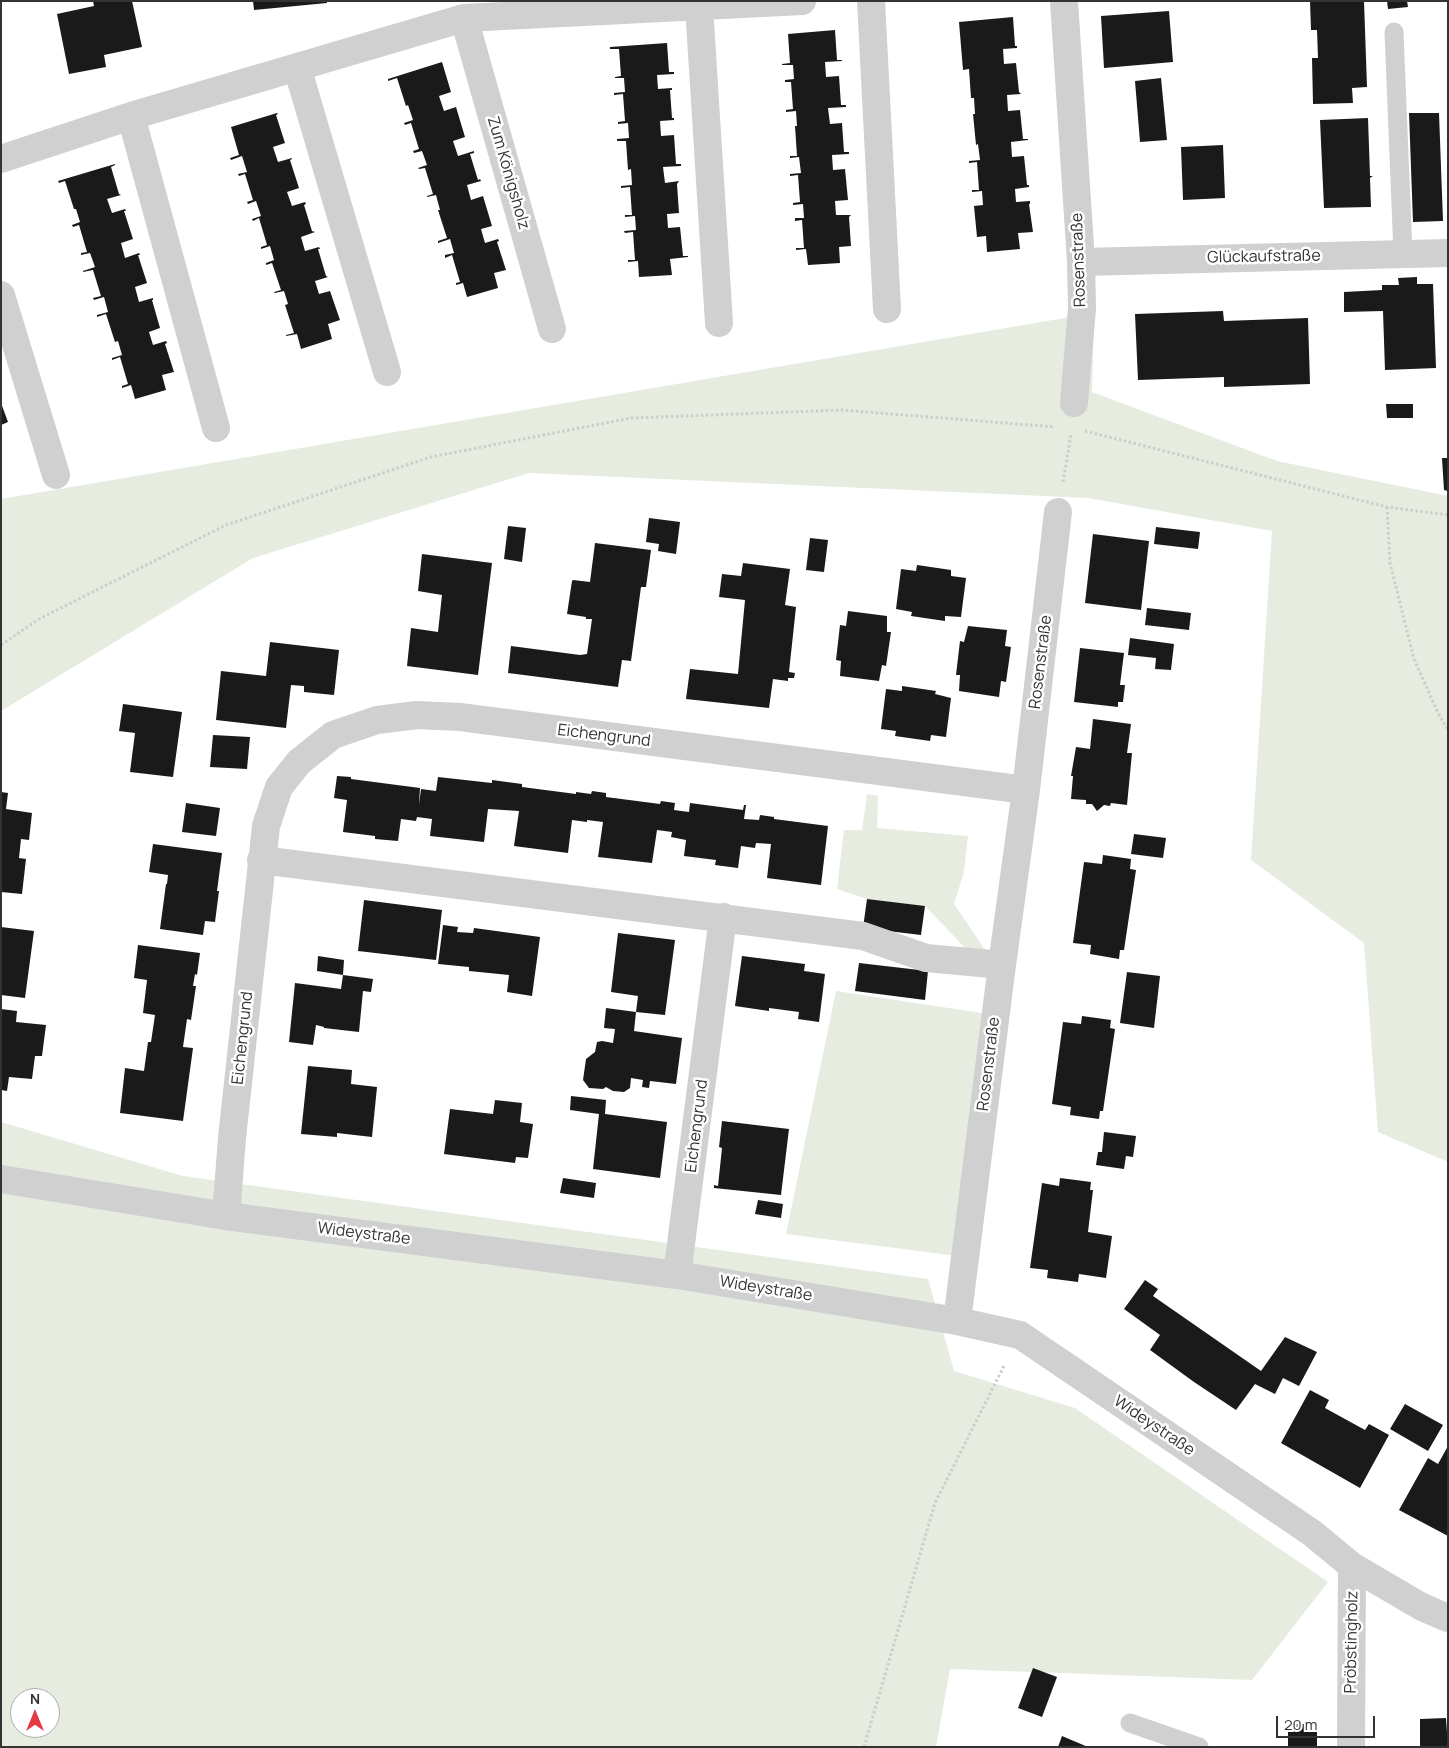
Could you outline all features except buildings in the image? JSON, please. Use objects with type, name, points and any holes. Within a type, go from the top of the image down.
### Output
[{"type":"street","points":[[1,159],[131,116],[464,18],[802,1]]},
{"type":"street","points":[[871,1],[887,310]]},
{"type":"street","name":"Rosenstraße","points":[[1064,1],[1081,262],[1082,308],[1073,416]]},
{"type":"street","points":[[700,6],[719,323]]},
{"type":"street","name":"Zum Königsholz","points":[[464,18],[552,329]]},
{"type":"street","points":[[297,67],[387,372]]},
{"type":"street","points":[[131,116],[216,428]]},
{"type":"street","name":"Glückaufstraße","points":[[1081,262],[1448,252]]},
{"type":"street","points":[[1,294],[56,475]]},
{"type":"street","name":"Rosenstraße","points":[[956,1321],[1026,790],[1058,512]]},
{"type":"street","name":"Eichengrund","points":[[226,1216],[261,860],[266,826],[279,787],[299,762],[333,735],[377,720],[417,715],[460,716],[1026,790]]},
{"type":"street","points":[[261,860],[863,936],[926,958],[1002,965]]},
{"type":"street","name":"Eichengrund","points":[[678,1275],[723,917]]},
{"type":"street","name":"Wideystraße","points":[[1,1179],[226,1216],[678,1275],[956,1321],[1020,1335],[1312,1533],[1352,1566],[1422,1607],[1448,1618]]},
{"type":"street","name":"Pröbstingholz","points":[[1351,1747],[1352,1566]]},
{"type":"lane","points":[[1394,32],[1403,254]]},
{"type":"lane","points":[[1130,1723],[1199,1747]]},
{"type":"path","points":[[1,645],[39,619],[226,525],[431,457],[631,418],[842,410],[1073,416],[1387,507],[1448,515]]},
{"type":"path","points":[[1058,512],[1073,416]]},
{"type":"path","points":[[1387,507],[1390,563],[1414,659],[1438,713],[1448,730]]},
{"type":"path","points":[[864,1747],[934,1503],[1020,1335]]},
{"type":"shaded area","points":[[1094,313],[1092,392],[1277,461],[1448,496],[1448,1162],[1378,1132],[1364,943],[1251,860],[1272,531],[1088,498],[529,473],[253,558],[1,711],[1,499]]},
{"type":"shaded area","points":[[867,794],[878,796],[877,828],[968,836],[964,872],[954,904],[990,957],[972,955],[925,906],[867,899],[837,889],[844,830],[862,830]]},
{"type":"shaded area","points":[[836,991],[995,1015],[965,1257],[786,1234]]},
{"type":"shaded area","points":[[1,1122],[183,1176],[928,1279],[954,1371],[1075,1408],[1328,1582],[1252,1680],[950,1669],[936,1747],[1,1747]]}]
